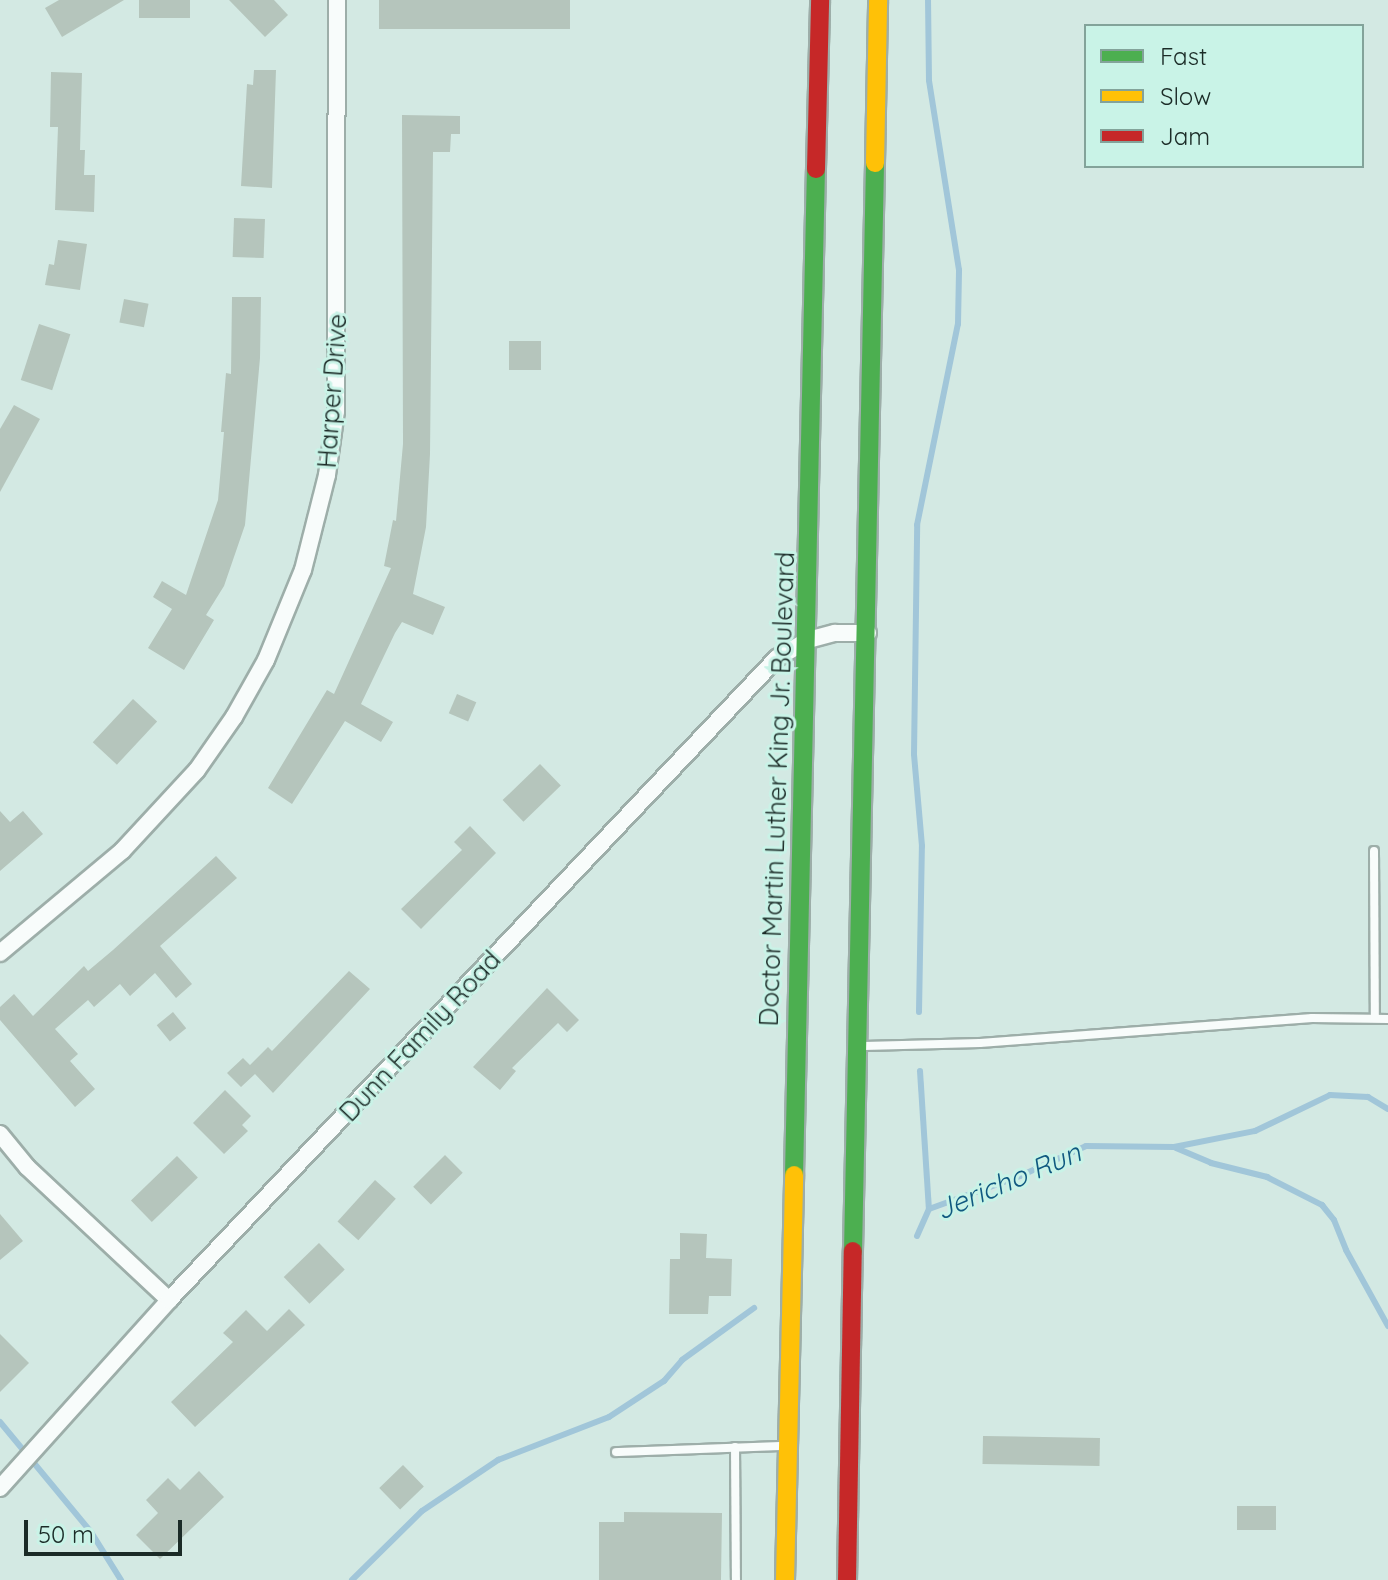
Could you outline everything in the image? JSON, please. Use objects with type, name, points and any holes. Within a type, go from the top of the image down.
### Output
[{"type":"highway","name":"Doctor Martin Luther King Jr. Boulevard","points":[[785,1580],[820,0]]},
{"type":"highway","points":[[847,1580],[860,1046],[878,0]]},
{"type":"street","name":"Harper Drive","points":[[0,953],[122,851],[197,770],[234,717],[266,660],[303,570],[327,475],[336,411],[337,0]]},
{"type":"street","name":"Dunn Family Road","points":[[0,1488],[169,1300],[768,667],[808,640],[835,633],[868,633]]},
{"type":"street","points":[[0,1134],[27,1167],[169,1300]]},
{"type":"lane","points":[[1374,851],[1375,1018]]},
{"type":"lane","points":[[860,1046],[980,1043],[1312,1018],[1388,1019]]},
{"type":"lane","points":[[616,1452],[788,1446]]},
{"type":"lane","points":[[735,1447],[736,1580]]},
{"type":"building","points":[[59,0],[124,0],[62,37],[45,8]]},
{"type":"building","points":[[139,0],[190,0],[190,18],[139,18]]},
{"type":"building","points":[[229,0],[274,0],[288,15],[265,37]]},
{"type":"building","points":[[379,0],[570,0],[570,29],[379,29]]},
{"type":"building","points":[[254,70],[276,70],[272,188],[241,186],[247,84],[253,85]]},
{"type":"building","points":[[51,72],[82,73],[80,150],[85,150],[84,175],[95,175],[94,212],[55,210],[58,127],[50,127]]},
{"type":"building","points":[[402,115],[460,116],[460,134],[451,134],[450,152],[433,152],[430,454],[426,527],[413,594],[445,607],[433,635],[402,622],[361,704],[393,722],[381,742],[345,721],[292,804],[268,788],[327,690],[334,694],[391,568],[384,566],[393,520],[396,521],[403,444]]},
{"type":"building","points":[[234,218],[265,219],[264,258],[233,257]]},
{"type":"building","points":[[58,240],[87,244],[80,290],[45,285],[49,264],[54,265]]},
{"type":"building","points":[[232,297],[261,297],[260,358],[245,525],[224,586],[206,615],[214,620],[184,670],[148,648],[172,609],[153,597],[162,581],[186,595],[218,500],[226,373],[231,374]]},
{"type":"building","points":[[124,299],[149,304],[144,327],[119,323]]},
{"type":"building","points":[[39,324],[70,334],[52,390],[21,380]]},
{"type":"building","points":[[509,341],[541,341],[541,370],[509,370]]},
{"type":"building","points":[[14,405],[40,419],[0,492],[0,429]]},
{"type":"building","points":[[457,694],[476,702],[468,722],[449,713]]},
{"type":"building","points":[[133,699],[157,722],[117,765],[93,742]]},
{"type":"building","points":[[540,764],[561,786],[523,822],[503,800]]},
{"type":"building","points":[[0,811],[10,822],[23,811],[43,834],[0,871]]},
{"type":"building","points":[[470,826],[496,853],[421,929],[401,909],[462,850],[454,842]]},
{"type":"building","points":[[216,856],[237,878],[160,946],[192,984],[176,998],[155,973],[130,996],[120,984],[94,1007],[88,1000],[55,1029],[78,1054],[70,1061],[95,1089],[75,1107],[0,1020],[0,1007],[14,994],[33,1016],[84,966],[88,971]]},
{"type":"building","points":[[349,971],[370,989],[273,1093],[255,1074],[241,1087],[227,1073],[243,1058],[250,1065],[268,1047],[272,1051]]},
{"type":"building","points":[[547,988],[579,1020],[567,1032],[558,1023],[512,1068],[516,1071],[500,1090],[473,1067]]},
{"type":"building","points":[[173,1012],[186,1028],[170,1042],[157,1025]]},
{"type":"building","points":[[225,1090],[251,1116],[242,1125],[248,1131],[224,1154],[193,1123]]},
{"type":"building","points":[[445,1155],[463,1173],[431,1204],[413,1187]]},
{"type":"building","points":[[177,1156],[198,1178],[152,1222],[131,1200]]},
{"type":"building","points":[[375,1180],[396,1199],[358,1240],[338,1222]]},
{"type":"building","points":[[0,1214],[23,1241],[0,1260]]},
{"type":"building","points":[[680,1233],[707,1234],[706,1258],[732,1259],[731,1296],[709,1296],[708,1314],[669,1314],[670,1259],[680,1259]]},
{"type":"building","points":[[319,1243],[345,1270],[309,1304],[284,1277]]},
{"type":"building","points":[[289,1309],[305,1325],[195,1427],[171,1402],[233,1342],[223,1333],[246,1310],[267,1331]]},
{"type":"building","points":[[0,1334],[29,1363],[0,1392]]},
{"type":"building","points":[[983,1436],[1100,1438],[1099,1466],[983,1464]]},
{"type":"building","points":[[403,1465],[424,1487],[400,1510],[379,1488]]},
{"type":"building","points":[[199,1471],[224,1497],[160,1559],[136,1535],[158,1513],[146,1500],[168,1478],[180,1490]]},
{"type":"building","points":[[1237,1506],[1276,1506],[1276,1530],[1237,1530]]},
{"type":"building","points":[[624,1512],[722,1513],[721,1580],[599,1580],[599,1522],[624,1522]]},
{"type":"waterway","points":[[919,1012],[922,846],[914,754],[917,525],[958,324],[959,270],[929,80],[928,0]]},
{"type":"waterway","points":[[920,1071],[929,1209]]},
{"type":"waterway","name":"Jericho Run","points":[[917,1236],[929,1209],[1020,1176],[1086,1146],[1174,1147],[1255,1131],[1330,1095],[1368,1097],[1388,1109]]},
{"type":"waterway","points":[[1176,1148],[1211,1163],[1267,1177],[1322,1205],[1334,1220],[1346,1250],[1388,1326]]},
{"type":"waterway","name":"Jericho Run","points":[[352,1580],[422,1511],[498,1460],[609,1417],[664,1381],[682,1360],[754,1308]]},
{"type":"waterway","points":[[0,1422],[91,1532],[121,1580]]},
{"type":"traffic: fast","points":[[853,1251],[875,163]]},
{"type":"traffic: fast","points":[[794,1175],[816,169]]},
{"type":"traffic: slow","points":[[875,163],[878,0]]},
{"type":"traffic: slow","points":[[785,1580],[794,1175]]},
{"type":"traffic: jam","points":[[816,169],[820,0]]},
{"type":"traffic: jam","points":[[847,1580],[853,1251]]}]
